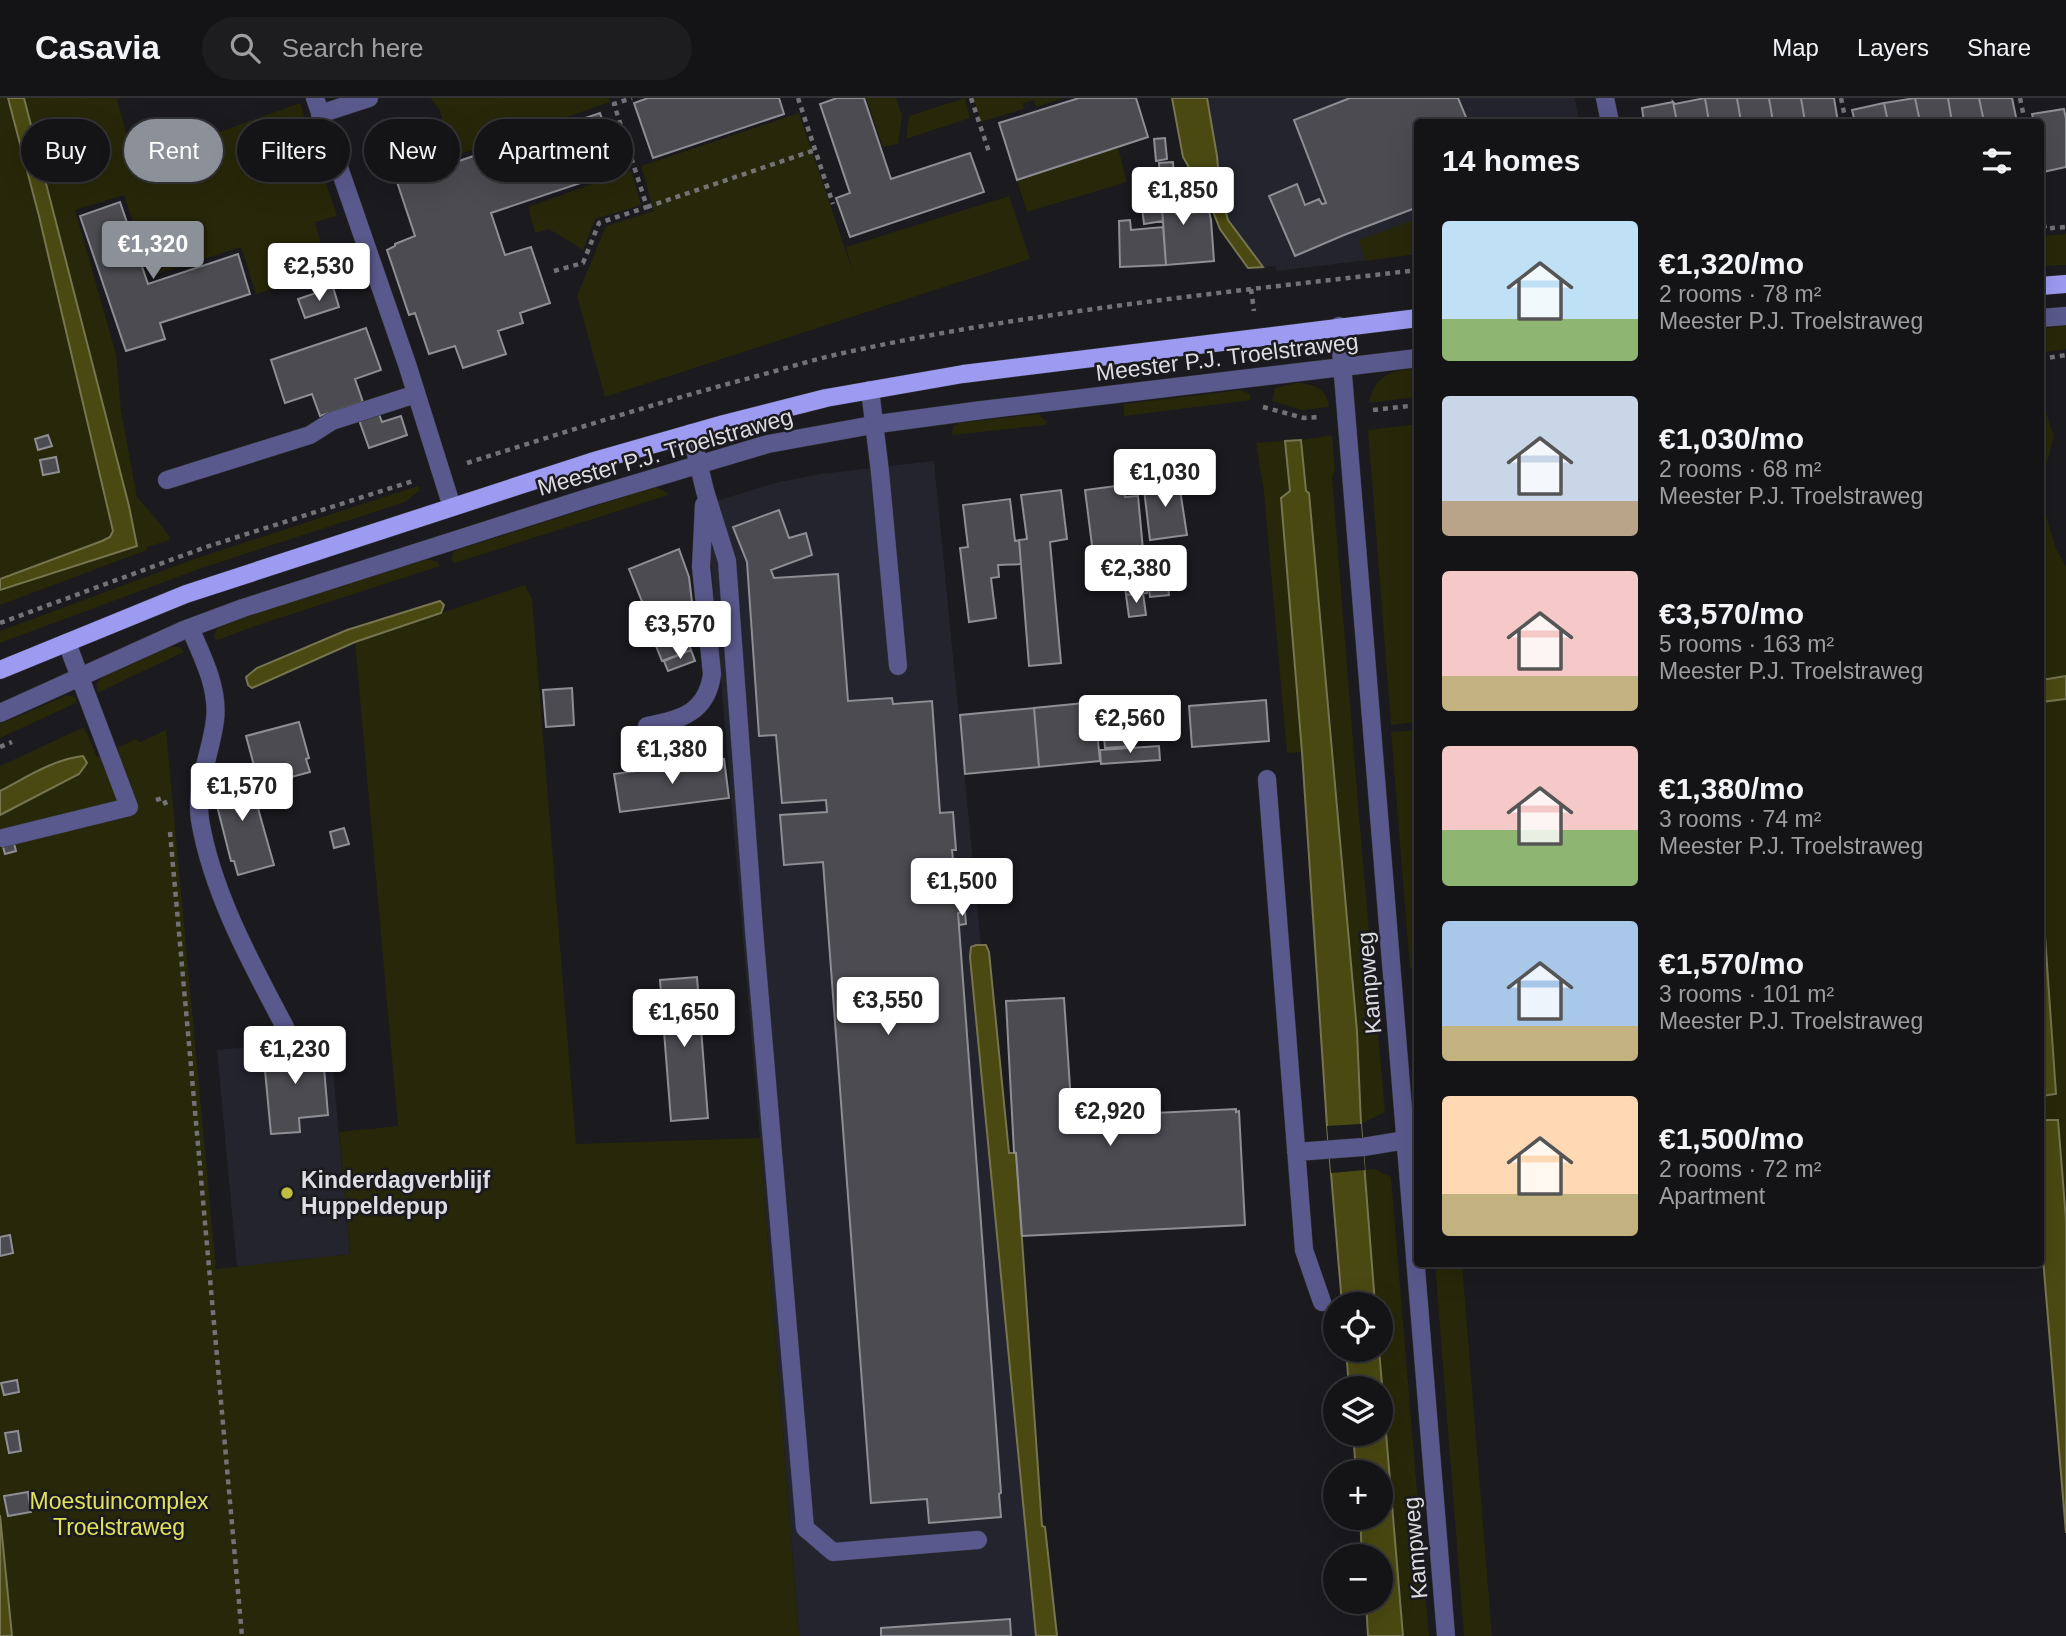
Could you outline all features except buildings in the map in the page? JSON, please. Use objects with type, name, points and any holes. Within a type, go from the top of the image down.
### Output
[{"type":"main road","points":[[2044,286],[2066,284]]},
{"type":"main road","name":"Meester P.J. Troelstraweg","points":[[0,670],[186,594],[591,462],[826,398],[963,374],[1414,318]]},
{"type":"street","points":[[369,98],[318,106],[452,507]]},
{"type":"street","points":[[1605,98],[1609,119]]},
{"type":"street","points":[[2044,317],[2066,316]]},
{"type":"street","name":"Kampweg","points":[[1339,326],[1414,1167]]},
{"type":"street","name":"Meester P.J. Troelstraweg","points":[[0,713],[190,628],[266,600],[574,502],[768,444],[874,425],[982,410],[1414,359]]},
{"type":"street","points":[[870,390],[898,666]]},
{"type":"street","points":[[167,480],[310,435],[332,421],[416,394]]},
{"type":"street","points":[[691,433],[705,491],[727,561],[754,930],[805,1528],[833,1552],[978,1540]]},
{"type":"street","points":[[647,726],[673,721],[688,714],[704,701],[710,687],[712,674],[701,567],[705,491]]},
{"type":"street","points":[[190,628],[209,677],[215,702],[215,719],[200,781],[200,820],[214,872],[243,947],[285,1027]]},
{"type":"street","points":[[3,838],[129,807],[68,643]]},
{"type":"street","points":[[1266,779],[1304,1250],[1322,1302]]},
{"type":"street","points":[[1296,1152],[1363,1147],[1412,1138]]},
{"type":"street","name":"Kampweg","points":[[1421,1267],[1446,1636]]},
{"type":"path","points":[[632,98],[613,101],[647,207]]},
{"type":"path","points":[[798,98],[833,204]]},
{"type":"path","points":[[971,98],[989,152]]},
{"type":"path","points":[[1841,98],[1845,119]]},
{"type":"path","points":[[2020,98],[2024,119]]},
{"type":"path","points":[[554,271],[583,263],[599,223],[815,150]]},
{"type":"path","points":[[2044,229],[2066,227]]},
{"type":"path","points":[[2044,358],[2066,355]]},
{"type":"path","points":[[129,807],[163,798],[168,805],[242,1636]]},
{"type":"shaded area","points":[[8,98],[24,98],[29,119],[21,119],[21,147]]},
{"type":"shaded area","points":[[1172,98],[1207,98],[1220,191],[1228,220],[1263,267],[1248,268],[1220,229],[1210,204],[1183,157]]},
{"type":"shaded area","points":[[1207,98],[1575,98],[1578,119],[1414,119],[1414,254],[1277,271],[1275,266],[1263,267],[1228,220],[1220,191]]},
{"type":"shaded area","points":[[30,182],[46,182],[137,546],[0,590],[0,579],[102,541],[110,537],[113,531]]},
{"type":"shaded area","points":[[1301,440],[1306,491],[1309,493],[1357,1031],[1374,1292],[1341,1292],[1281,498],[1290,491],[1285,441]]},
{"type":"shaded area","points":[[934,461],[981,945],[971,947],[970,957],[1036,1636],[799,1636],[706,504],[779,482],[820,474]]},
{"type":"shaded area","points":[[440,601],[444,605],[441,613],[355,642],[252,688],[248,685],[246,677],[257,668],[347,630]]},
{"type":"shaded area","points":[[2066,676],[2066,699],[2044,702],[2044,680]]},
{"type":"shaded area","points":[[83,756],[87,763],[79,774],[0,815],[0,791],[51,765]]},
{"type":"shaded area","points":[[2044,921],[2056,1094],[2044,1096]]},
{"type":"shaded area","points":[[986,945],[989,952],[1009,1153],[1016,1153],[1042,1526],[1045,1527],[1057,1636],[1036,1636],[970,957],[971,947]]},
{"type":"shaded area","name":"Kinderdagverblijf Huppeldepup","points":[[330,1039],[350,1254],[237,1267],[217,1050]]},
{"type":"shaded area","points":[[2044,1120],[2058,1120],[2066,1220],[2066,1533],[2044,1267]]},
{"type":"shaded area","points":[[1347,1362],[1380,1362],[1381,1376],[1348,1376]]},
{"type":"shaded area","points":[[1354,1446],[1387,1446],[1388,1460],[1355,1460]]},
{"type":"shaded area","points":[[0,1515],[12,1636],[0,1636]]},
{"type":"shaded area","points":[[1393,1516],[1403,1636],[1368,1636],[1367,1614],[1393,1614],[1393,1544],[1361,1544],[1361,1530],[1393,1530]]},
{"type":"green space","points":[[0,98],[8,98],[21,147],[21,182],[30,182],[113,531],[110,537],[102,541],[0,579]]},
{"type":"green space","points":[[24,98],[119,98],[117,100],[124,125],[124,182],[223,182],[223,131],[237,126],[237,182],[326,182],[337,216],[315,222],[325,259],[349,253],[352,264],[256,294],[241,247],[151,276],[124,195],[75,210],[116,354],[121,411],[137,497],[170,540],[0,605],[0,590],[137,546],[46,182],[110,182],[110,119],[29,119]]},
{"type":"green space","points":[[430,98],[609,98],[610,102],[561,119],[474,119],[474,149],[460,154],[460,119],[442,119],[439,109]]},
{"type":"green space","points":[[866,98],[896,98],[902,116],[898,144],[883,147]]},
{"type":"green space","points":[[965,98],[970,118],[906,139],[909,116]]},
{"type":"green space","points":[[973,98],[1064,98],[1036,107],[1034,100],[1023,103],[1024,109],[981,122]]},
{"type":"green space","points":[[300,103],[305,119],[256,119]]},
{"type":"green space","points":[[799,113],[853,272],[846,247],[1009,196],[1030,259],[605,397],[577,296],[606,226],[654,211],[641,166]]},
{"type":"green space","points":[[1117,144],[1127,182],[1027,212],[1016,178]]},
{"type":"green space","points":[[633,177],[641,205],[595,219],[583,250],[549,229],[535,233],[528,207],[598,182],[633,182]]},
{"type":"green space","points":[[1414,220],[1414,254],[1365,261],[1359,240]]},
{"type":"green space","points":[[2066,234],[2066,265],[2044,266],[2044,236]]},
{"type":"green space","points":[[2066,325],[2066,349],[2044,353],[2044,329]]},
{"type":"green space","points":[[1414,368],[1414,397],[1369,403],[1380,380],[1399,371]]},
{"type":"green space","points":[[1296,383],[1318,388],[1326,396],[1329,407],[1302,410],[1272,401],[1275,388]]},
{"type":"green space","points":[[1241,390],[1250,394],[1251,400],[1124,416],[1124,404]]},
{"type":"green space","points":[[2044,407],[2054,436],[2044,473]]},
{"type":"green space","points":[[1038,414],[1047,422],[1045,425],[952,435],[953,427],[959,423]]},
{"type":"green space","points":[[1414,424],[1414,722],[1391,725],[1368,430]]},
{"type":"green space","points":[[1332,435],[1335,470],[1332,477],[1385,1112],[1361,1124],[1338,808],[1309,493],[1306,491],[1301,440]]},
{"type":"green space","points":[[1285,441],[1290,491],[1281,498],[1302,752],[1287,753],[1264,493],[1256,443]]},
{"type":"green space","points":[[2044,473],[2045,512],[2056,549],[2066,566],[2066,676],[2044,680]]},
{"type":"green space","points":[[418,486],[420,490],[405,502],[199,569],[0,643],[0,631],[197,558]]},
{"type":"green space","points":[[658,488],[668,495],[455,563],[451,560],[457,550]]},
{"type":"green space","points":[[427,559],[438,562],[440,566],[218,640],[214,638],[218,628],[261,612]]},
{"type":"green space","name":"Moestuincomplex Troelstraweg","points":[[525,585],[532,599],[576,1144],[760,1138],[799,1636],[12,1636],[0,1515],[0,815],[79,774],[73,757],[0,791],[0,766],[84,727],[97,757],[136,739],[140,742],[166,730],[216,1269],[350,1254],[339,1132],[398,1126],[355,642]]},
{"type":"green space","points":[[170,647],[180,647],[184,652],[97,691],[97,683],[101,678]]},
{"type":"green space","points":[[68,695],[76,698],[76,703],[0,738],[0,724]]},
{"type":"green space","points":[[2066,699],[2066,1220],[2058,1120],[2044,1120],[2044,1096],[2056,1094],[2044,921],[2044,702]]},
{"type":"green space","points":[[1414,730],[1414,968],[1410,968],[1391,732]]},
{"type":"green space","points":[[1375,1169],[1391,1177],[1429,1636],[1403,1636],[1393,1516],[1393,1460],[1388,1460],[1387,1446],[1393,1446],[1393,1376],[1381,1376],[1380,1362],[1393,1362],[1393,1292],[1374,1292],[1365,1170]]},
{"type":"green space","points":[[1435,1267],[1462,1267],[1492,1636],[1464,1636]]},
{"type":"pier","points":[[1361,1124],[1365,1170],[1331,1173],[1327,1126]]},
{"type":"place","name":"Kinderdagverblijf Huppeldepup","points":[[287,1193]]}]
